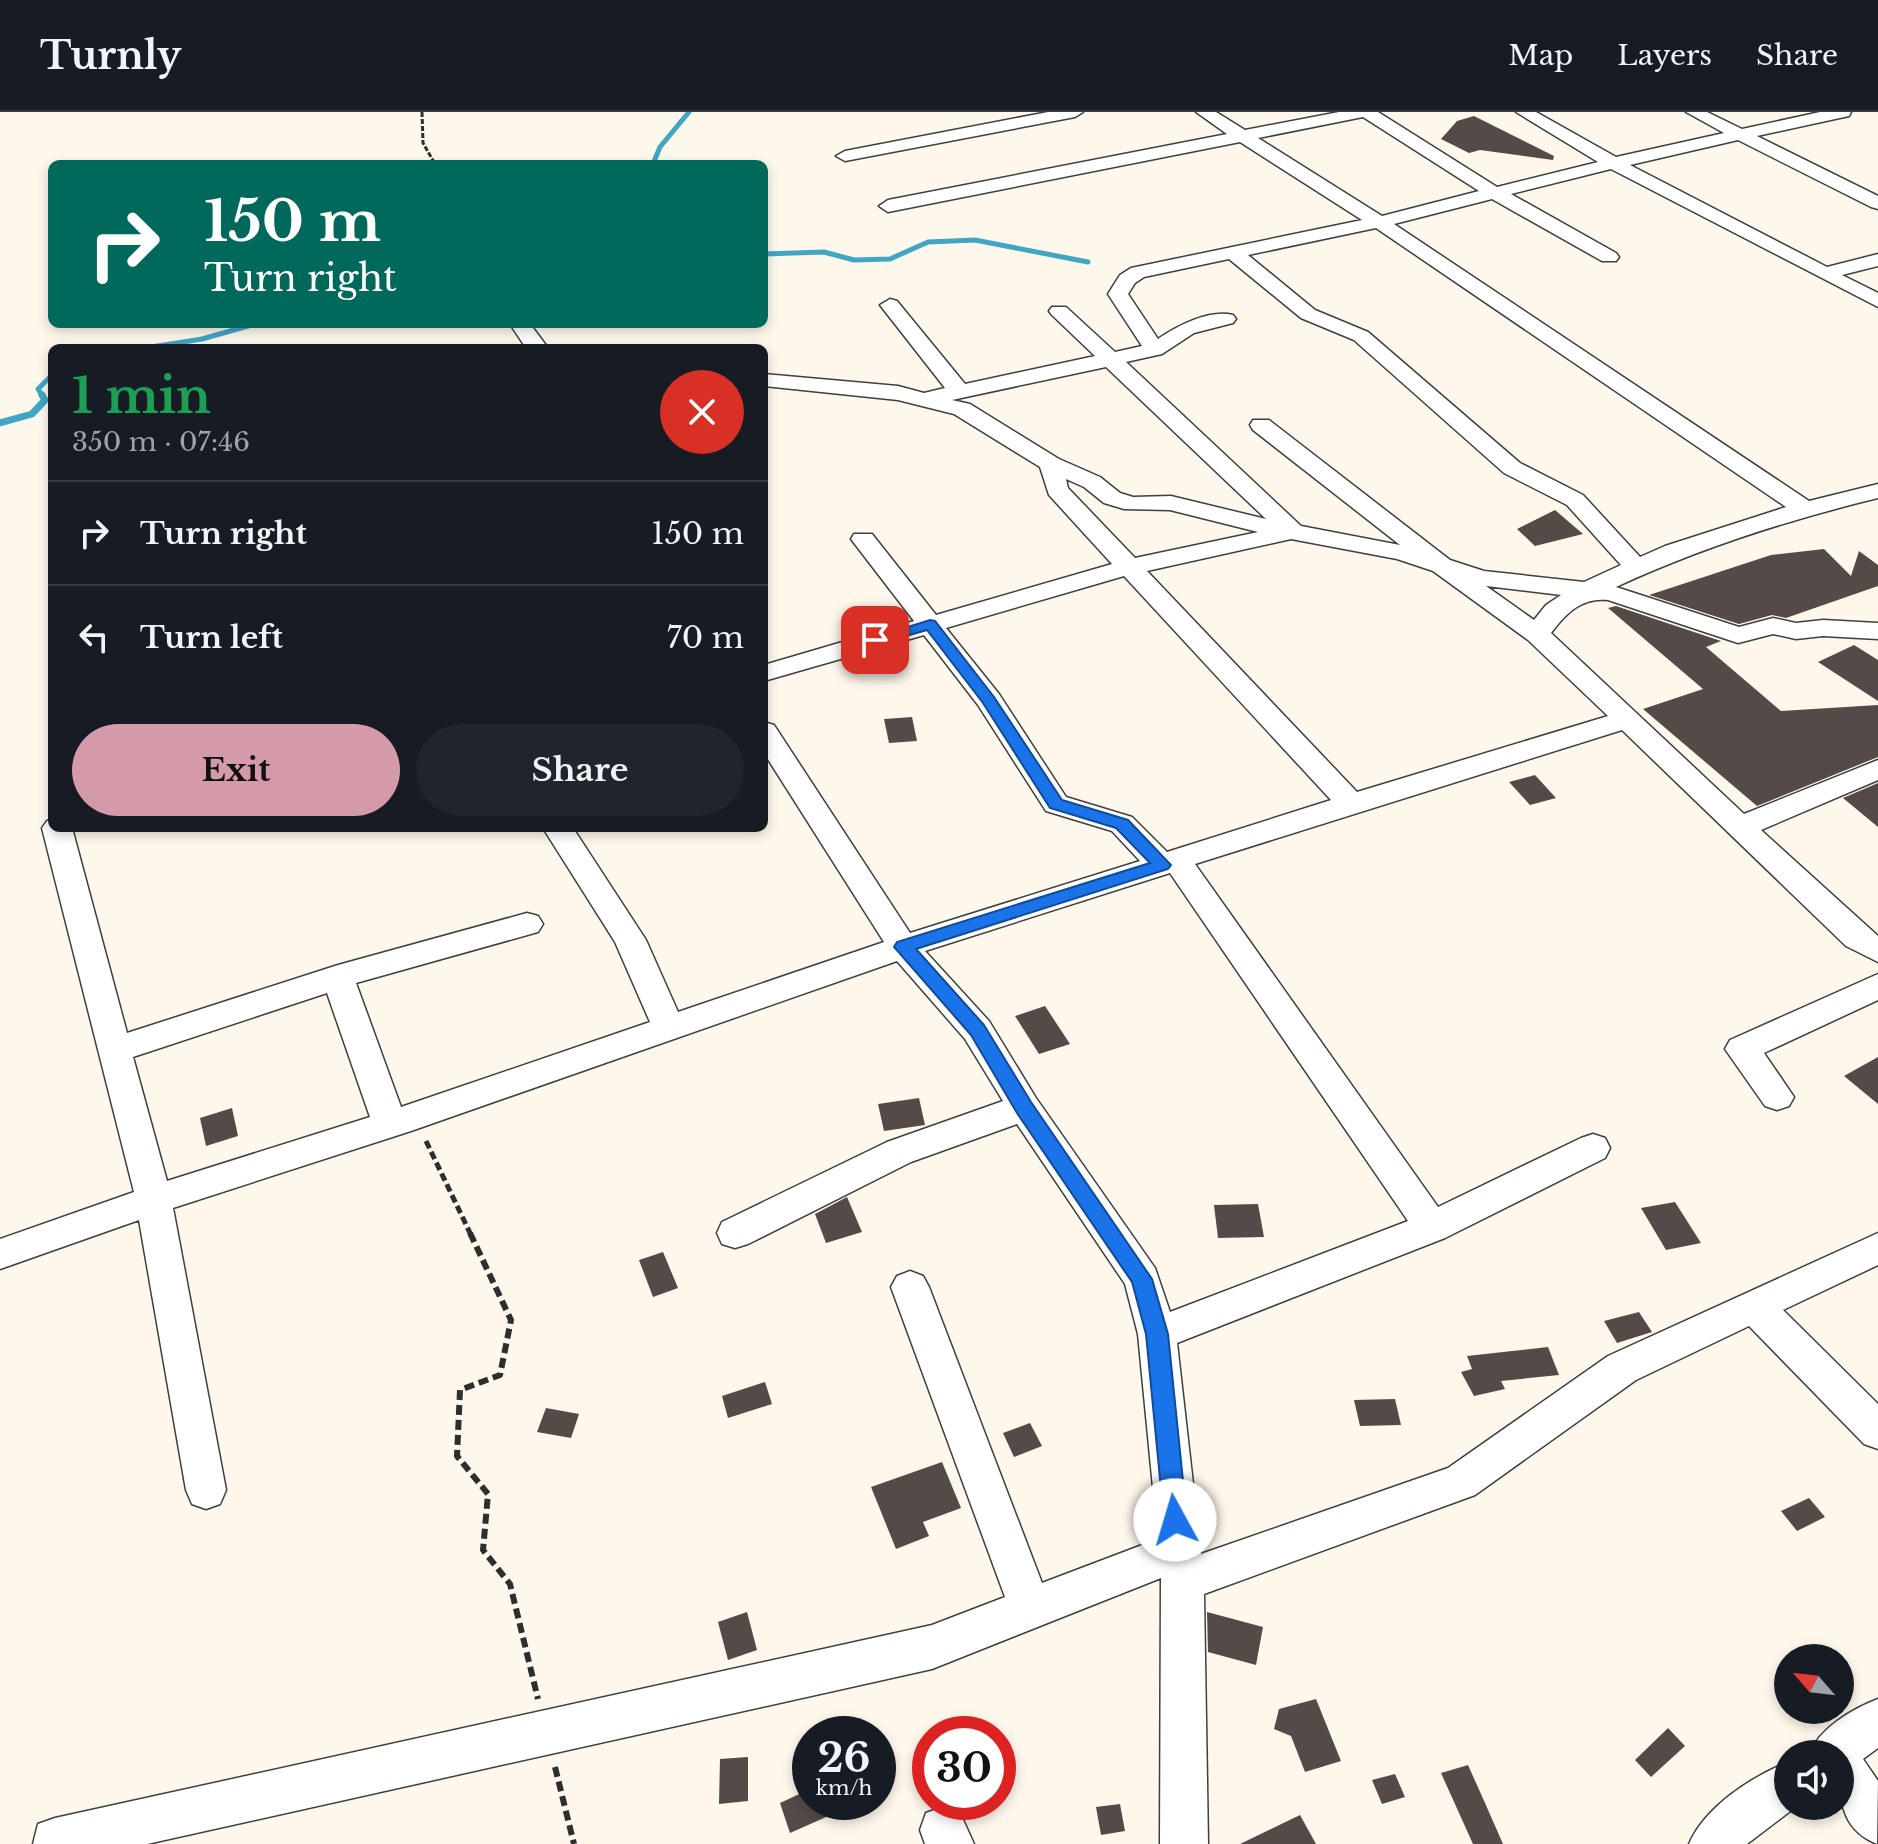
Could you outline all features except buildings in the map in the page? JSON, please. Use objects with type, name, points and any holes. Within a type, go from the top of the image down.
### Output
[{"type":"street","points":[[845,156],[1075,112]]},
{"type":"street","points":[[1204,112],[1379,222],[1805,509]]},
{"type":"street","points":[[888,206],[1365,112],[1495,193],[1609,257]]},
{"type":"street","points":[[1524,112],[1613,163],[1878,301]]},
{"type":"street","points":[[1694,112],[1878,203]]},
{"type":"street","points":[[1155,350],[1118,294],[1127,279],[1138,272],[1379,222],[1613,163],[1843,112]]},
{"type":"street","points":[[1233,252],[1308,314],[1361,336],[1512,468],[1575,500],[1637,568]]},
{"type":"street","points":[[1825,273],[1878,260]]},
{"type":"street","points":[[890,305],[960,392]]},
{"type":"street","points":[[1059,311],[1294,532]]},
{"type":"street","points":[[922,399],[1155,350],[1187,329],[1226,319]]},
{"type":"street","points":[[768,380],[898,393],[962,409],[1051,464],[1092,482],[1112,498],[1132,504],[1171,503],[1402,553],[1481,578],[1611,593],[1738,635],[1773,626],[1796,631],[1823,628],[1878,631]]},
{"type":"street","points":[[1261,425],[1446,569],[1537,634],[1857,938],[1878,951]]},
{"type":"street","points":[[1051,464],[1057,490],[1351,804]]},
{"type":"street","points":[[1537,634],[1555,610],[1585,591],[1674,551],[1805,509],[1878,491]]},
{"type":"street","points":[[768,672],[1129,567],[1294,532]]},
{"type":"street","points":[[863,539],[989,700],[1056,804],[1122,824],[1170,863],[1432,1227]]},
{"type":"street","points":[[0,1254],[903,947],[1626,720]]},
{"type":"street","points":[[768,737],[903,947],[977,1030],[1024,1107],[1142,1279],[1157,1334],[1181,1566],[1184,1844]]},
{"type":"street","points":[[1740,827],[1878,769]]},
{"type":"street","points":[[58,832],[154,1200],[206,1490]]},
{"type":"street","points":[[561,832],[630,940],[669,1027]]},
{"type":"street","points":[[115,1050],[338,977],[527,924]]},
{"type":"street","points":[[338,977],[395,1122]]},
{"type":"street","points":[[1777,1097],[1742,1049],[1878,986]]},
{"type":"street","points":[[735,1233],[899,1152],[1024,1107]]},
{"type":"street","points":[[1157,1334],[1432,1227],[1593,1148]]},
{"type":"street","points":[[55,1841],[932,1647],[1030,1608],[1461,1482],[1622,1368],[1878,1248]]},
{"type":"street","points":[[910,1287],[1030,1608]]},
{"type":"street","points":[[1754,1306],[1878,1431]]},
{"type":"street","points":[[1852,1740],[1878,1721]]},
{"type":"street","points":[[1854,1786],[1878,1821]]},
{"type":"street","points":[[1713,1844],[1741,1817],[1774,1795]]},
{"type":"path","points":[[422,112],[423,143],[433,160]]},
{"type":"path","points":[[395,1122],[426,1140],[511,1320],[500,1375],[460,1390],[457,1456],[488,1494],[483,1550],[510,1584],[574,1844]]},
{"type":"waterway","points":[[655,160],[660,147],[689,112]]},
{"type":"waterway","points":[[768,254],[824,252],[854,260],[890,259],[928,242],[975,240],[1088,262]]},
{"type":"waterway","points":[[170,344],[241,328]]},
{"type":"waterway","points":[[43,397],[38,389],[48,379]]},
{"type":"waterway","points":[[0,423],[32,414],[45,400],[42,395]]},
{"type":"route","points":[[875,640],[930,624],[989,700],[1056,804],[1122,824],[1162,865],[903,947],[977,1030],[1024,1107],[1142,1279],[1157,1334],[1175,1520]]}]
